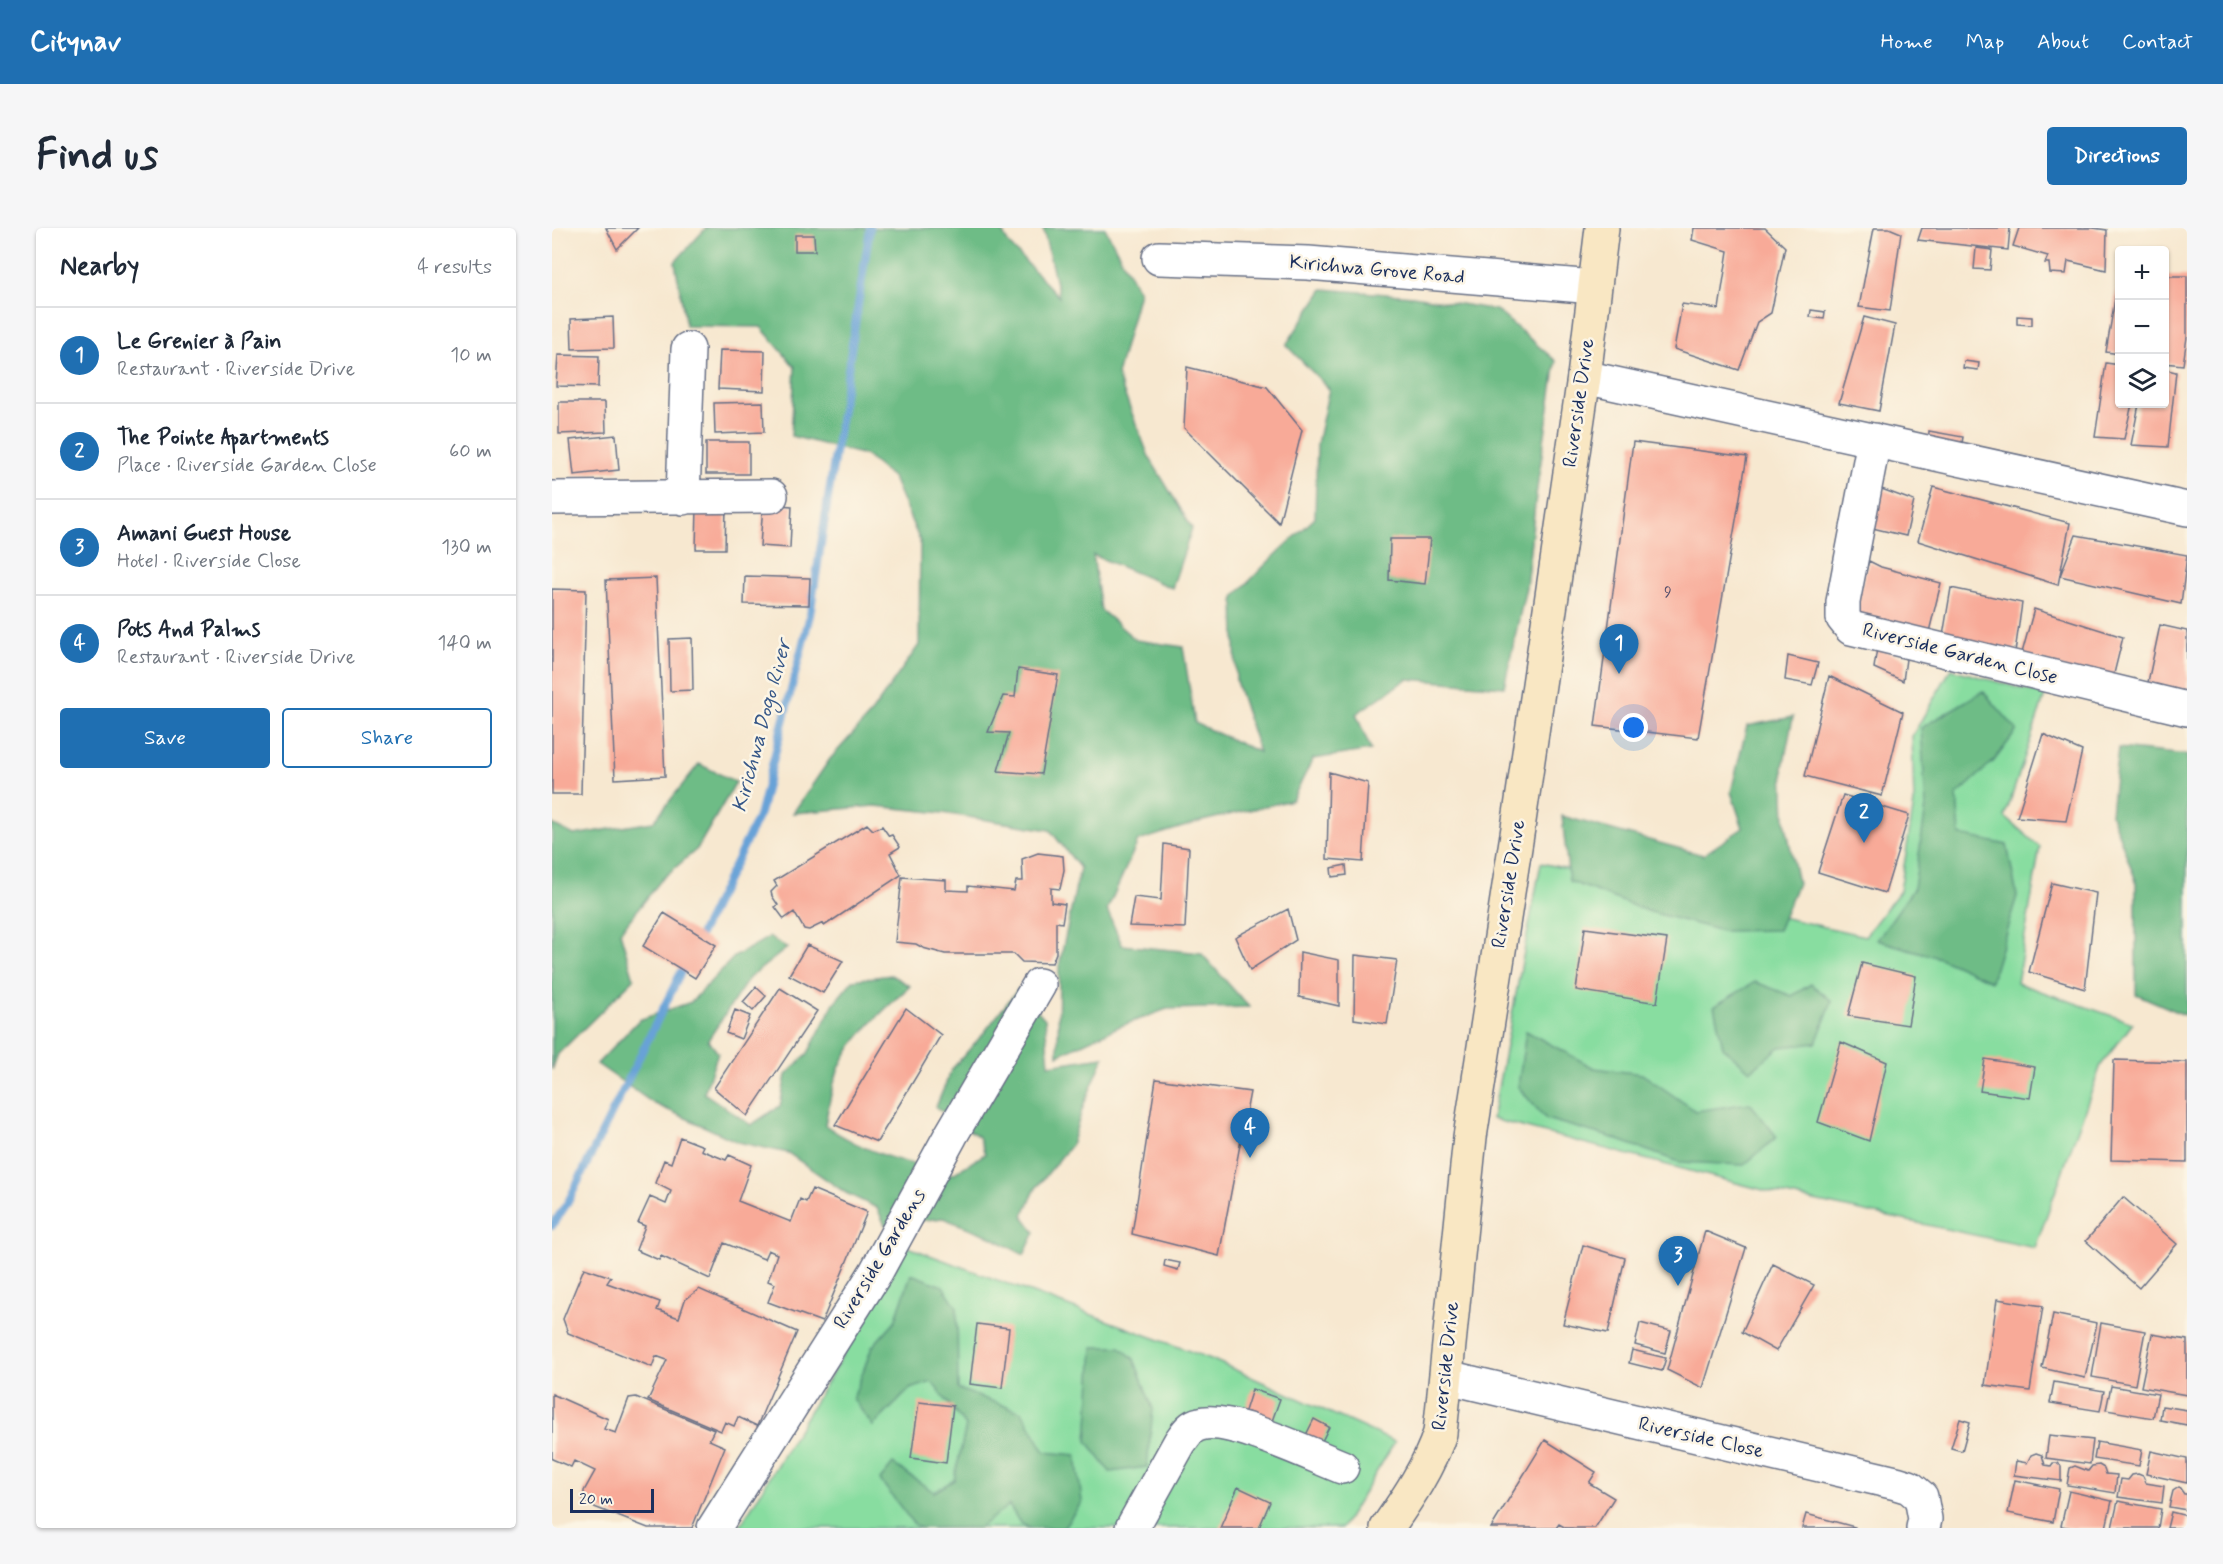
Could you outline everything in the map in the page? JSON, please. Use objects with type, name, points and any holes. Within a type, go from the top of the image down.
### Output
[{"type":"street","name":"Riverside Drive","points":[[1387,1528],[1405,1502],[1435,1449],[1440,1433],[1470,1137],[1584,377],[1602,228]]},
{"type":"street","name":"Kirichwa Grove Road","points":[[1159,258],[1308,263],[1594,287]]},
{"type":"street","points":[[683,498],[688,349]]},
{"type":"street","points":[[1584,377],[1874,440],[1908,450],[2187,509]]},
{"type":"street","name":"Riverside Garden Close","points":[[1874,440],[1843,602],[1843,618],[1851,628],[2187,709]]},
{"type":"street","points":[[552,498],[771,496]]},
{"type":"street","name":"Riverside Gardens","points":[[714,1528],[876,1272],[951,1135],[1039,985]]},
{"type":"street","name":"Riverside Close","points":[[1447,1377],[1909,1487],[1921,1497],[1925,1520],[1923,1528]]},
{"type":"street","points":[[1132,1528],[1180,1442],[1197,1424],[1213,1422],[1236,1426],[1342,1467]]},
{"type":"green space","points":[[706,228],[1000,228],[1009,244],[1059,297],[1043,228],[1105,228],[1139,292],[1117,375],[1149,457],[1192,528],[1172,588],[1093,555],[1101,610],[1136,640],[1183,647],[1195,723],[1259,752],[1236,681],[1234,597],[1315,518],[1317,444],[1329,389],[1286,345],[1323,289],[1413,296],[1496,310],[1556,361],[1536,495],[1526,587],[1504,687],[1407,679],[1356,714],[1371,750],[1313,759],[1292,800],[1202,821],[1138,841],[1107,910],[1122,945],[1201,953],[1249,1007],[1167,1009],[1118,1027],[1058,1055],[1059,966],[1080,868],[1050,830],[943,813],[875,806],[793,813],[830,759],[869,716],[919,645],[920,541],[893,478],[865,455],[791,436],[795,367],[761,327],[686,326],[675,262]]},
{"type":"green space","points":[[1951,669],[2045,695],[2005,817],[2040,847],[2017,983],[2133,1023],[2101,1065],[2035,1248],[1767,1191],[1492,1119],[1541,863],[1865,936],[1900,891],[1914,803],[1912,736]]},
{"type":"green space","points":[[1983,691],[2017,730],[1994,761],[1957,795],[1960,835],[2007,845],[2017,896],[1991,981],[1940,958],[1877,940],[1914,888],[1926,807],[1921,728]]},
{"type":"green space","points":[[1793,717],[1783,767],[1785,821],[1798,883],[1778,930],[1722,931],[1647,911],[1569,881],[1562,816],[1703,855],[1743,828],[1731,792],[1747,726]]},
{"type":"green space","points":[[2118,748],[2187,755],[2187,1016],[2136,994],[2136,881],[2111,814]]},
{"type":"green space","points":[[699,764],[736,782],[697,849],[662,879],[620,932],[634,979],[558,1054],[552,1070],[552,824],[574,835],[653,822]]},
{"type":"green space","points":[[769,937],[787,948],[749,978],[708,1040],[718,1053],[704,1093],[751,1125],[780,1106],[786,1075],[808,1053],[834,1003],[853,980],[891,975],[910,986],[883,1011],[850,1048],[834,1082],[825,1125],[855,1143],[902,1161],[953,1174],[985,1154],[979,1137],[936,1107],[952,1069],[1018,989],[1045,1019],[1049,1065],[1104,1057],[1084,1104],[1071,1145],[1036,1188],[1023,1216],[1035,1232],[1024,1255],[987,1235],[943,1218],[885,1225],[877,1208],[846,1193],[788,1153],[738,1142],[653,1103],[597,1064],[639,1020],[691,1002],[734,957]]},
{"type":"green space","points":[[1755,982],[1792,996],[1811,984],[1832,1001],[1816,1043],[1780,1047],[1750,1071],[1723,1047],[1714,1006]]},
{"type":"green space","points":[[1526,1031],[1594,1068],[1642,1074],[1696,1111],[1750,1103],[1777,1137],[1744,1165],[1679,1162],[1610,1137],[1546,1119],[1518,1087]]},
{"type":"green space","points":[[908,1247],[1211,1359],[1395,1442],[1342,1528],[739,1528]]},
{"type":"green space","points":[[911,1274],[943,1286],[957,1307],[958,1389],[1022,1412],[1045,1452],[1076,1455],[1082,1502],[1063,1528],[1029,1528],[1020,1523],[1009,1505],[979,1528],[920,1528],[912,1522],[880,1480],[893,1464],[934,1492],[954,1480],[966,1426],[932,1382],[910,1389],[873,1426],[853,1399],[872,1347],[895,1321]]},
{"type":"green space","points":[[1093,1347],[1120,1347],[1134,1359],[1153,1409],[1147,1467],[1110,1472],[1087,1441]]},
{"type":"building","points":[[606,228],[638,228],[617,249]]},
{"type":"building","points":[[1694,228],[1765,228],[1785,247],[1771,313],[1757,322],[1739,370],[1674,349],[1682,304],[1719,309],[1728,251],[1692,240]]},
{"type":"building","points":[[1874,228],[1889,228],[1901,233],[1890,311],[1859,307]]},
{"type":"building","points":[[1922,228],[2010,228],[2008,250],[1918,240]]},
{"type":"building","points":[[2019,228],[2107,230],[2106,270],[2068,261],[2066,274],[2050,273],[2049,263],[2045,263],[2048,256],[2013,246]]},
{"type":"building","points":[[795,235],[814,235],[815,251],[795,251]]},
{"type":"building","points":[[1976,248],[1992,250],[1990,270],[1974,269]]},
{"type":"building","points":[[2169,276],[2187,276],[2187,337],[2183,365],[2169,364]]},
{"type":"building","points":[[2115,299],[2115,353],[2106,352]]},
{"type":"building","points":[[1811,310],[1825,312],[1824,319],[1810,317]]},
{"type":"building","points":[[2017,316],[2032,317],[2032,325],[2017,324]]},
{"type":"building","points":[[613,317],[614,348],[572,349],[571,319]]},
{"type":"building","points":[[1864,317],[1895,325],[1879,411],[1839,403]]},
{"type":"building","points":[[720,350],[765,351],[764,391],[718,389]]},
{"type":"building","points":[[558,355],[599,356],[598,387],[556,386]]},
{"type":"building","points":[[1964,361],[1979,363],[1978,370],[1963,368]]},
{"type":"building","points":[[2106,363],[2115,364],[2115,408],[2131,408],[2124,439],[2095,437]]},
{"type":"building","points":[[1187,367],[1267,387],[1302,430],[1279,523],[1184,428]]},
{"type":"building","points":[[2169,370],[2176,372],[2168,447],[2131,445],[2138,408],[2169,408]]},
{"type":"building","points":[[559,402],[605,402],[606,432],[559,434]]},
{"type":"building","points":[[763,402],[764,432],[715,434],[714,403]]},
{"type":"building","points":[[1929,431],[1963,437],[1959,460],[1928,450]]},
{"type":"building","points":[[616,435],[619,470],[574,475],[570,440]]},
{"type":"building","points":[[706,442],[749,442],[749,474],[706,474]]},
{"type":"building","points":[[1633,442],[1747,457],[1698,738],[1595,726]]},
{"type":"building","points":[[1933,487],[2070,523],[2058,585],[1918,541]]},
{"type":"building","points":[[1879,488],[1914,501],[1906,536],[1868,527]]},
{"type":"building","points":[[763,504],[792,506],[790,548],[760,546]]},
{"type":"building","points":[[697,507],[726,507],[725,549],[696,549]]},
{"type":"building","points":[[2076,535],[2187,555],[2181,604],[2060,576]]},
{"type":"building","points":[[1390,539],[1430,539],[1425,584],[1389,580]]},
{"type":"building","points":[[1869,561],[1881,567],[1941,583],[1928,636],[1853,612]]},
{"type":"building","points":[[745,576],[810,578],[809,605],[744,604]]},
{"type":"building","points":[[656,578],[665,776],[615,779],[606,580]]},
{"type":"building","points":[[1951,588],[2022,603],[2014,659],[1942,642]]},
{"type":"building","points":[[552,589],[586,590],[581,794],[552,794]]},
{"type":"building","points":[[2034,609],[2123,637],[2111,686],[2022,653]]},
{"type":"building","points":[[2160,625],[2187,631],[2187,695],[2147,687]]},
{"type":"building","points":[[692,638],[693,690],[670,691],[669,639]]},
{"type":"building","points":[[1877,648],[1906,659],[1903,681],[1874,668]]},
{"type":"building","points":[[1788,656],[1818,663],[1812,685],[1785,680]]},
{"type":"building","points":[[1018,669],[1058,675],[1041,774],[998,771],[1009,733],[988,732],[1003,696],[1015,697]]},
{"type":"building","points":[[1829,676],[1903,712],[1882,796],[1805,776]]},
{"type":"building","points":[[2043,734],[2082,751],[2066,821],[2017,817]]},
{"type":"building","points":[[1329,772],[1368,783],[1363,862],[1327,859]]},
{"type":"building","points":[[1843,795],[1909,815],[1885,893],[1818,872]]},
{"type":"building","points":[[867,824],[873,830],[882,826],[900,847],[890,853],[901,875],[824,926],[823,923],[809,930],[804,929],[794,912],[784,919],[775,907],[778,905],[772,896],[771,892],[777,886],[774,881]]},
{"type":"building","points":[[1164,844],[1189,848],[1185,928],[1129,926],[1134,897],[1161,900]]},
{"type":"building","points":[[1038,853],[1063,856],[1064,870],[1060,889],[1051,888],[1051,902],[1065,904],[1062,923],[1056,922],[1056,953],[1052,963],[1022,962],[1014,954],[945,954],[916,944],[895,942],[902,877],[946,880],[946,890],[968,891],[968,886],[1014,891],[1016,881],[1023,881],[1022,859]]},
{"type":"building","points":[[1346,865],[1347,875],[1332,877],[1331,868]]},
{"type":"building","points":[[2052,883],[2096,893],[2085,989],[2029,972]]},
{"type":"building","points":[[1288,909],[1296,940],[1250,970],[1235,937]]},
{"type":"building","points":[[664,913],[716,945],[695,978],[643,946]]},
{"type":"building","points":[[1585,928],[1667,939],[1657,1003],[1576,990]]},
{"type":"building","points":[[807,945],[843,961],[823,993],[789,975]]},
{"type":"building","points":[[1300,952],[1339,960],[1339,1006],[1299,997]]},
{"type":"building","points":[[1355,955],[1397,960],[1387,1024],[1354,1019]]},
{"type":"building","points":[[1862,963],[1916,976],[1908,1025],[1848,1016]]},
{"type":"building","points":[[756,987],[766,996],[753,1011],[743,1002]]},
{"type":"building","points":[[780,988],[817,1011],[747,1116],[714,1088]]},
{"type":"building","points":[[906,1008],[941,1035],[877,1142],[835,1125]]},
{"type":"building","points":[[735,1010],[750,1016],[741,1039],[726,1033]]},
{"type":"building","points":[[1841,1042],[1887,1062],[1869,1141],[1818,1122]]},
{"type":"building","points":[[1985,1059],[2035,1067],[2030,1098],[1980,1091]]},
{"type":"building","points":[[2114,1060],[2187,1062],[2187,1162],[2111,1160]]},
{"type":"building","points":[[1156,1079],[1250,1092],[1219,1256],[1132,1234]]},
{"type":"building","points":[[680,1137],[703,1146],[701,1150],[726,1160],[729,1155],[751,1165],[738,1201],[791,1222],[800,1199],[806,1202],[812,1189],[867,1212],[822,1322],[768,1302],[775,1284],[768,1281],[777,1254],[768,1250],[764,1259],[724,1243],[710,1279],[661,1256],[659,1260],[636,1250],[645,1226],[638,1223],[650,1197],[666,1204],[671,1191],[655,1183],[664,1160],[671,1163]]},
{"type":"building","points":[[2123,1197],[2177,1244],[2139,1288],[2086,1241]]},
{"type":"building","points":[[1705,1231],[1746,1248],[1703,1388],[1667,1370]]},
{"type":"building","points":[[1583,1245],[1625,1258],[1608,1333],[1563,1324]]},
{"type":"building","points":[[1165,1260],[1180,1263],[1178,1270],[1164,1266]]},
{"type":"building","points":[[1773,1264],[1814,1285],[1776,1351],[1742,1332]]},
{"type":"building","points":[[584,1268],[611,1277],[607,1283],[660,1302],[657,1310],[679,1318],[685,1300],[699,1289],[797,1332],[757,1426],[738,1417],[734,1426],[725,1422],[721,1431],[648,1400],[667,1360],[656,1356],[652,1367],[568,1333],[563,1319]]},
{"type":"building","points":[[1997,1299],[2043,1306],[2030,1391],[1985,1385]]},
{"type":"building","points":[[2053,1314],[2097,1323],[2085,1378],[2042,1368]]},
{"type":"building","points":[[1640,1323],[1671,1331],[1665,1353],[1635,1345]]},
{"type":"building","points":[[2101,1323],[2145,1331],[2135,1385],[2092,1377]]},
{"type":"building","points":[[977,1324],[1009,1328],[1002,1388],[970,1384]]},
{"type":"building","points":[[2152,1334],[2187,1340],[2187,1395],[2141,1387]]},
{"type":"building","points":[[1632,1350],[1666,1358],[1662,1371],[1629,1363]]},
{"type":"building","points":[[2054,1382],[2104,1391],[2100,1411],[2050,1403]]},
{"type":"building","points":[[2111,1386],[2158,1394],[2153,1418],[2106,1410]]},
{"type":"building","points":[[1252,1389],[1280,1399],[1272,1421],[1245,1411]]},
{"type":"building","points":[[552,1394],[608,1419],[604,1429],[616,1433],[629,1398],[636,1397],[714,1430],[709,1440],[725,1447],[692,1528],[648,1528],[584,1503],[584,1491],[595,1471],[574,1461],[571,1467],[552,1459]]},
{"type":"building","points":[[919,1402],[953,1406],[946,1463],[911,1458]]},
{"type":"building","points":[[2162,1406],[2187,1410],[2187,1425],[2160,1420]]},
{"type":"building","points":[[1314,1419],[1329,1427],[1320,1445],[1305,1437]]},
{"type":"building","points":[[1960,1419],[1970,1422],[1962,1451],[1951,1448]]},
{"type":"building","points":[[2049,1435],[2093,1440],[2090,1464],[2046,1458]]},
{"type":"building","points":[[1545,1440],[1596,1472],[1589,1483],[1614,1498],[1595,1528],[1566,1528],[1559,1524],[1556,1528],[1491,1528]]},
{"type":"building","points":[[2097,1442],[2142,1450],[2139,1466],[2094,1459]]},
{"type":"building","points":[[2151,1451],[2187,1459],[2187,1483],[2146,1474]]},
{"type":"building","points":[[2036,1453],[2042,1455],[2045,1465],[2051,1466],[2053,1463],[2058,1463],[2061,1466],[2061,1481],[2014,1475],[2016,1461],[2027,1463],[2031,1455]]},
{"type":"building","points":[[2099,1465],[2104,1468],[2106,1474],[2117,1475],[2115,1493],[2067,1485],[2070,1468],[2075,1466],[2088,1471],[2092,1466]]},
{"type":"building","points":[[2132,1475],[2143,1476],[2146,1483],[2164,1486],[2162,1503],[2118,1497],[2121,1479],[2128,1480]]},
{"type":"building","points":[[2015,1480],[2059,1489],[2053,1522],[2008,1513]]},
{"type":"building","points":[[1238,1487],[1270,1502],[1259,1528],[1220,1528]]},
{"type":"building","points":[[2179,1487],[2184,1494],[2187,1494],[2187,1510],[2169,1507],[2173,1491]]},
{"type":"building","points":[[2069,1491],[2112,1501],[2106,1528],[2061,1526]]},
{"type":"building","points":[[2118,1501],[2161,1509],[2158,1528],[2112,1528]]},
{"type":"building","points":[[2171,1512],[2187,1516],[2187,1528],[2167,1528]]},
{"type":"building","points":[[1806,1514],[1855,1527],[1855,1528],[1802,1528]]},
{"type":"waterway","name":"Kirichwa Dogo River","points":[[696,943],[760,813],[810,615],[870,228]]},
{"type":"waterway","name":"Kirichwa Dogo River","points":[[552,1226],[568,1202],[686,962]]},
{"type":"place","name":"Le Grenier à Pain","points":[[1619,674]]},
{"type":"place","name":"The Pointe Apartments","points":[[1864,843]]},
{"type":"place","name":"Pots And Palms","points":[[1250,1158]]},
{"type":"place","name":"Amani Guest House","points":[[1678,1286]]}]
